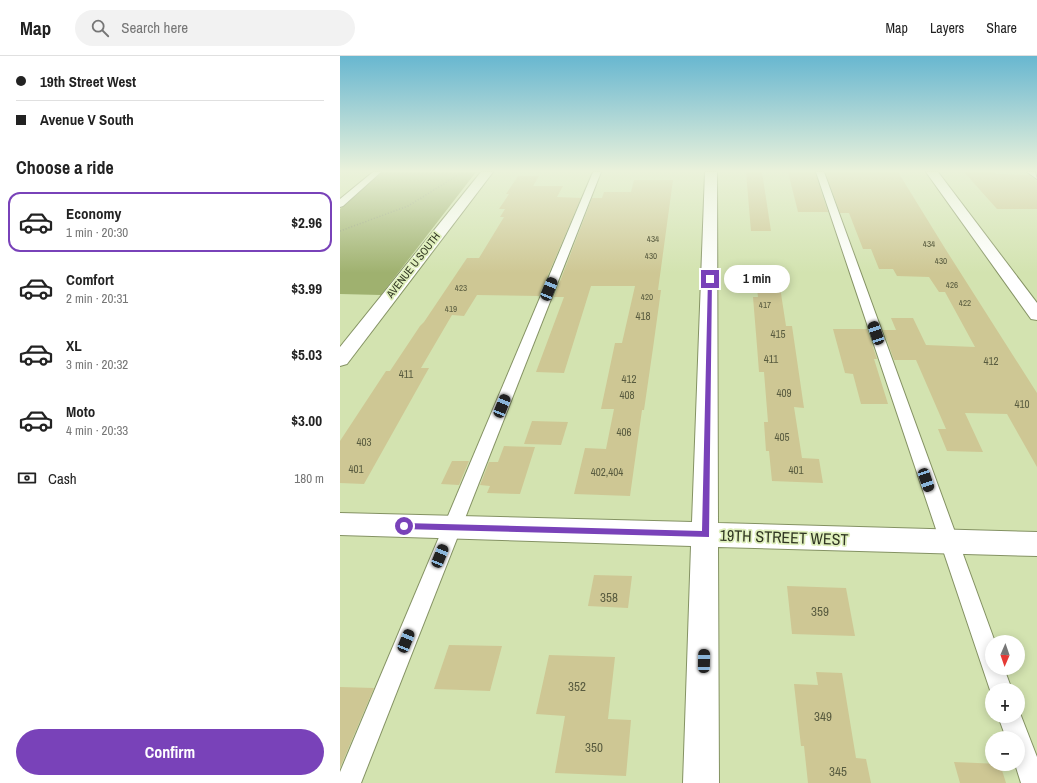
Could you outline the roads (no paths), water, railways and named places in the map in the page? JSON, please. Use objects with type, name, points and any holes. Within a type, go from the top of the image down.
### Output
[{"type":"street","name":"AVENUE U SOUTH","points":[[340,360],[460,206]]},
{"type":"street","points":[[701,783],[711,206]]},
{"type":"street","points":[[957,206],[1037,315]]},
{"type":"street","name":"19TH STREET WEST","points":[[340,524],[1037,544]]},
{"type":"lane","points":[[348,783],[583,206]]},
{"type":"lane","points":[[832,206],[985,645]]},
{"type":"lane","points":[[1013,723],[1034,783]]}]
